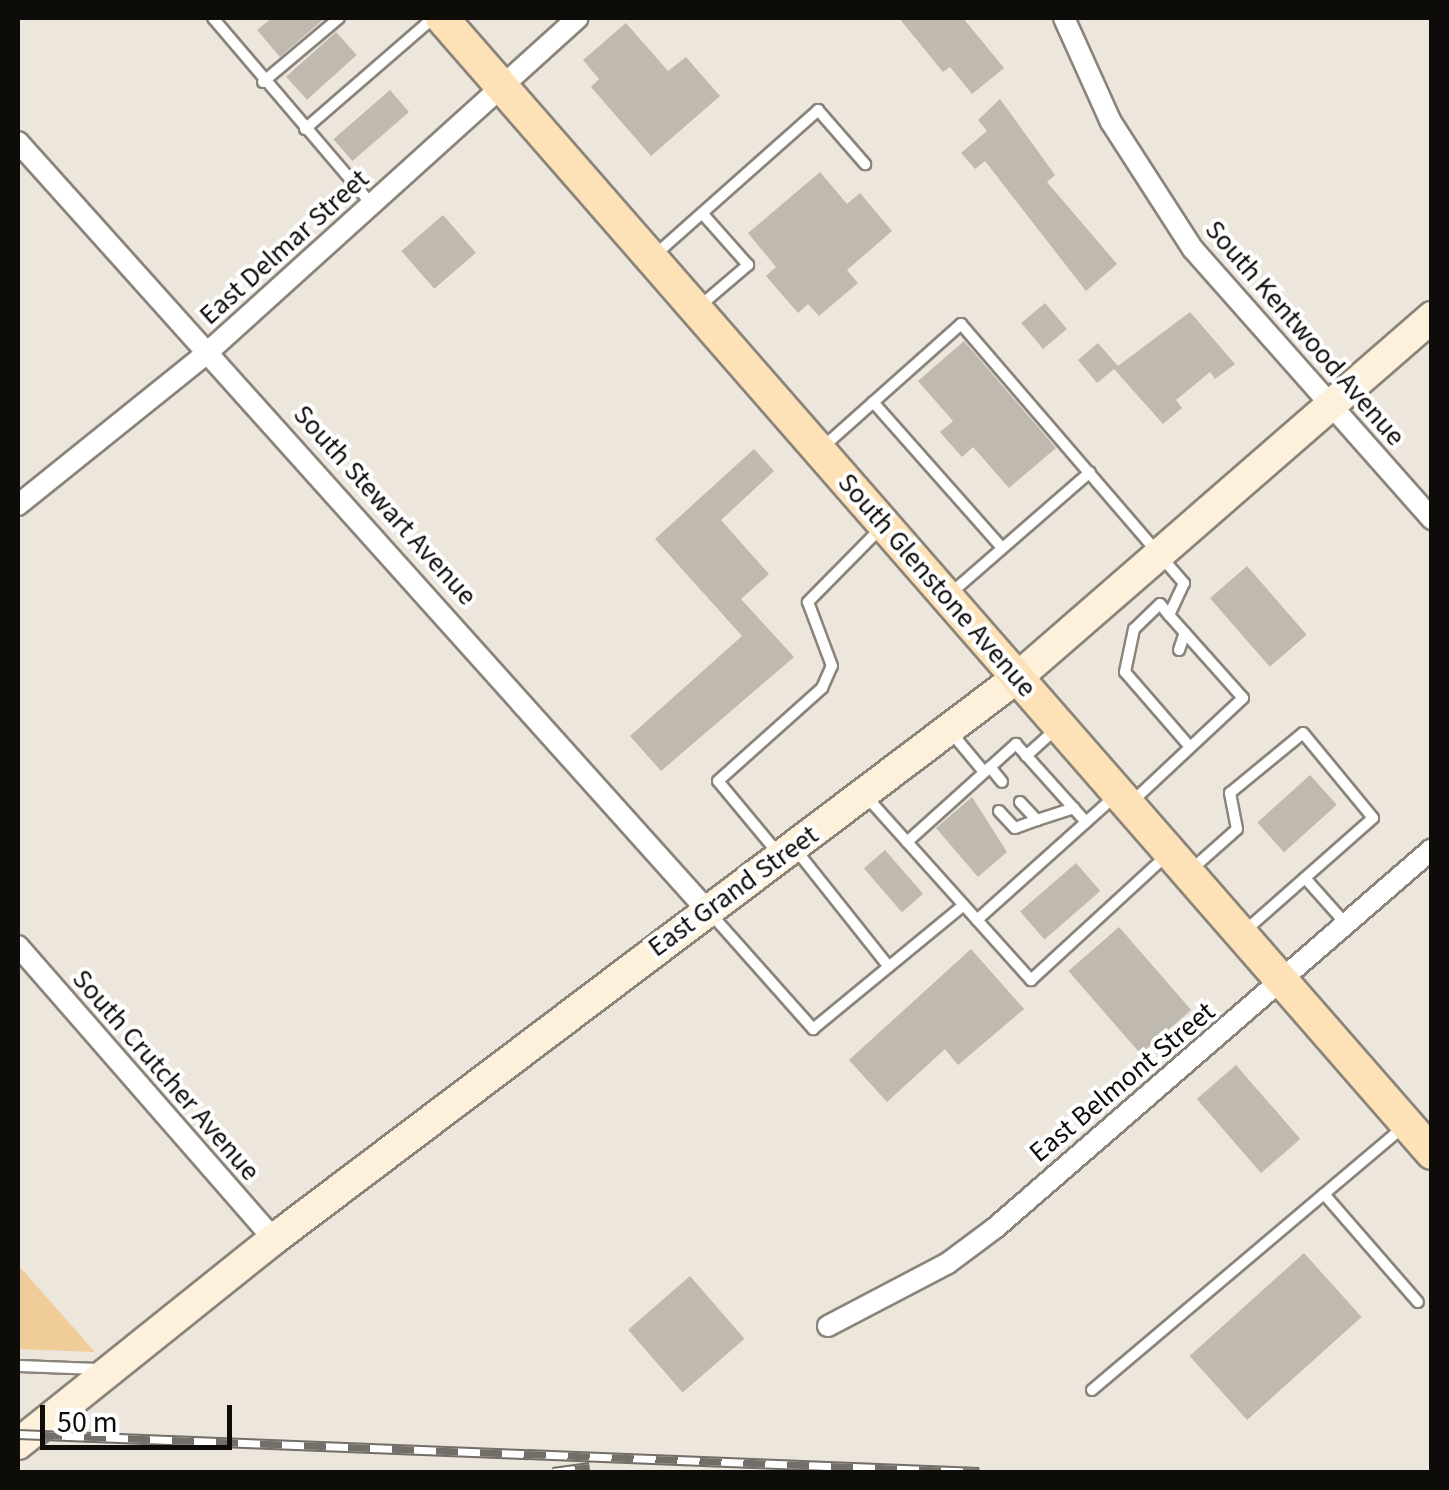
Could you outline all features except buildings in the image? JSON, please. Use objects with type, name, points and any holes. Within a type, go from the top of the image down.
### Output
[{"type":"main road","name":"South Glenstone Avenue","points":[[442,18],[1432,1153]]},
{"type":"main road","name":"East Grand Street","points":[[18,1444],[274,1240],[706,909],[1018,677],[1432,317]]},
{"type":"street","name":"East Delmar Street","points":[[18,505],[208,352],[575,18]]},
{"type":"street","name":"South Kentwood Avenue","points":[[1064,18],[1095,92],[1163,208],[1257,328],[1332,404],[1432,519]]},
{"type":"street","name":"South Stewart Avenue","points":[[18,142],[706,909]]},
{"type":"street","name":"East Belmont Street","points":[[828,1326],[948,1262],[995,1228],[1432,849]]},
{"type":"street","name":"South Crutcher Avenue","points":[[18,946],[274,1240]]},
{"type":"lane","points":[[213,18],[263,82],[372,205]]},
{"type":"lane","points":[[263,82],[339,18]]},
{"type":"lane","points":[[305,129],[433,18]]},
{"type":"lane","points":[[652,258],[818,110],[865,164]]},
{"type":"lane","points":[[696,309],[748,264],[702,213]]},
{"type":"lane","points":[[820,450],[961,324],[1184,583],[1169,616]]},
{"type":"lane","points":[[873,402],[1002,548]]},
{"type":"lane","points":[[947,596],[1090,472]]},
{"type":"lane","points":[[884,524],[808,602],[832,666],[822,688],[718,781],[787,851],[889,967]]},
{"type":"lane","points":[[977,920],[1086,822],[1190,747],[1243,698],[1160,604],[1134,628],[1125,672],[1158,704],[1190,747]]},
{"type":"lane","points":[[1178,650],[1185,633]]},
{"type":"lane","points":[[1026,756],[1060,726]]},
{"type":"lane","points":[[949,730],[983,778],[1002,782]]},
{"type":"lane","points":[[864,794],[1031,980],[1178,863],[1237,829],[1230,793],[1303,733],[1373,818],[1240,936]]},
{"type":"lane","points":[[907,842],[983,778],[1016,744],[1086,822]]},
{"type":"lane","points":[[1020,802],[1037,820]]},
{"type":"lane","points":[[999,811],[1015,828],[1074,808]]},
{"type":"lane","points":[[1305,878],[1346,924]]},
{"type":"lane","points":[[706,909],[814,1029],[964,905]]},
{"type":"lane","points":[[1092,1390],[1406,1124]]},
{"type":"lane","points":[[1324,1194],[1418,1302]]},
{"type":"lane","points":[[18,1366],[110,1370]]},
{"type":"shaded area","points":[[18,1265],[95,1352],[18,1349]]},
{"type":"railway","points":[[18,1434],[979,1472]]},
{"type":"railway","points":[[553,1472],[590,1467]]}]
